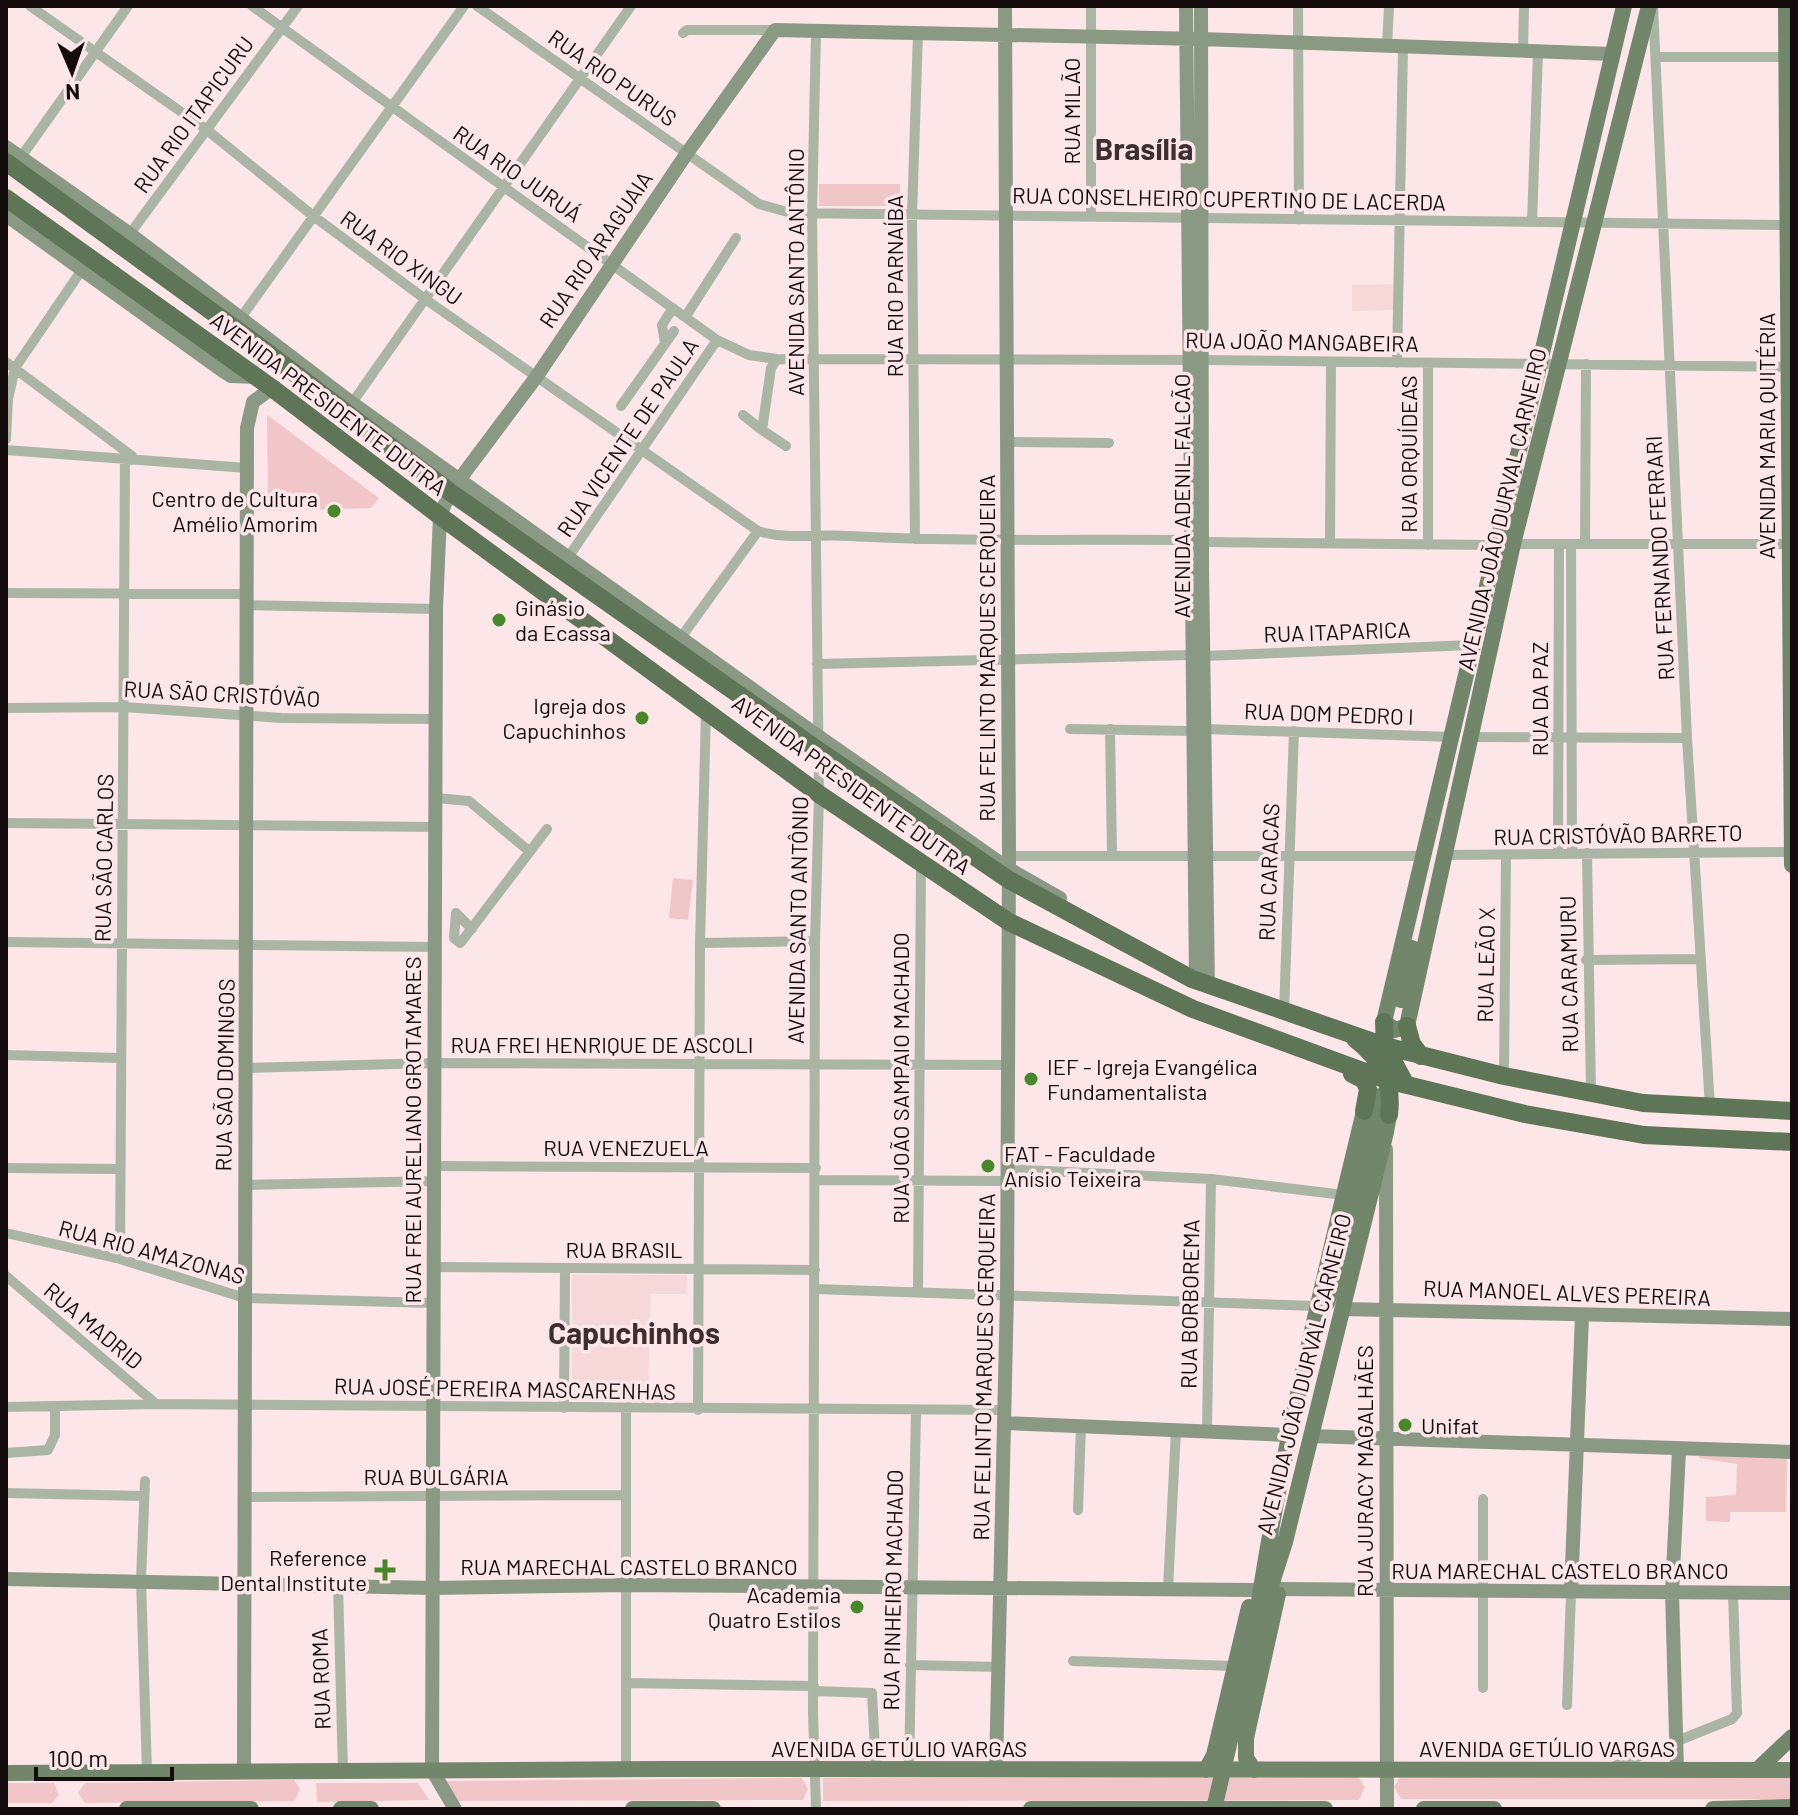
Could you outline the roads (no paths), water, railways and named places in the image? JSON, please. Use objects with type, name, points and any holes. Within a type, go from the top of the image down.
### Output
[{"type":"highway","name":"AVENIDA PRESIDENTE DUTRA","points":[[14,160],[75,211],[126,240],[255,343],[818,743],[1009,868],[1198,982],[1284,1014],[1385,1046],[1504,1076],[1643,1103],[1792,1111]]},
{"type":"highway","points":[[67,192],[75,211]]},
{"type":"highway","name":"AVENIDA PRESIDENTE DUTRA","points":[[6,198],[155,314],[272,388],[440,516],[819,794],[1009,922],[1193,1009],[1340,1065],[1423,1090],[1525,1114],[1644,1135],[1792,1142]]},
{"type":"highway","points":[[255,343],[306,368]]},
{"type":"highway","points":[[1396,1022],[1354,1036],[1396,1082]]},
{"type":"highway","points":[[1378,1118],[1396,1082],[1385,1046],[1396,1022]]},
{"type":"highway","points":[[1396,1022],[1421,1056]]},
{"type":"highway","points":[[1340,1065],[1364,1080],[1378,1118]]},
{"type":"highway","points":[[1378,1118],[1399,1100],[1423,1090]]},
{"type":"main road","points":[[1627,6],[1634,15],[1650,8]]},
{"type":"main road","name":"AVENIDA JOÃO DURVAL CARNEIRO","points":[[1396,1022],[1445,855],[1471,645],[1612,54],[1627,6]]},
{"type":"main road","name":"AVENIDA MARIA QUITÉRIA","points":[[1786,6],[1790,225],[1788,544],[1792,865]]},
{"type":"main road","name":"AVENIDA JOÃO DURVAL CARNEIRO","points":[[1396,1022],[1423,856],[1461,742],[1650,8]]},
{"type":"main road","points":[[1595,124],[1611,96],[1619,100],[1623,113]]},
{"type":"main road","points":[[1396,1022],[1461,742]]},
{"type":"main road","points":[[1309,1349],[1336,1279],[1378,1118]]},
{"type":"main road","name":"AVENIDA JOÃO DURVAL CARNEIRO","points":[[1253,1642],[1266,1548],[1287,1435],[1317,1306],[1344,1195],[1378,1118]]},
{"type":"main road","name":"AVENIDA JOÃO DURVAL CARNEIRO","points":[[1214,1809],[1253,1642],[1285,1542],[1342,1309],[1378,1118]]},
{"type":"main road","points":[[1330,1352],[1336,1279]]},
{"type":"main road","points":[[1254,1770],[1246,1758],[1246,1738],[1279,1589],[1285,1542]]},
{"type":"main road","points":[[1206,1770],[1221,1727],[1266,1548]]},
{"type":"main road","points":[[1221,1727],[1227,1738],[1246,1738]]},
{"type":"main road","points":[[1757,1770],[1792,1737]]},
{"type":"main road","name":"AVENIDA GETÚLIO VARGAS","points":[[6,1773],[626,1769],[1792,1770]]},
{"type":"main road","points":[[1713,1809],[1792,1807]]},
{"type":"main road","points":[[127,1809],[251,1809]]},
{"type":"main road","points":[[341,1809],[371,1809]]},
{"type":"main road","points":[[637,1809],[713,1809]]},
{"type":"main road","points":[[1031,1809],[1325,1809]]},
{"type":"main road","points":[[1424,1809],[1494,1809]]},
{"type":"street","name":"RUA RIO XINGU","points":[[30,6],[207,130],[312,215],[425,299],[758,531]]},
{"type":"street","points":[[14,160],[128,6]]},
{"type":"street","name":"RUA RIO JURUÁ","points":[[252,6],[280,30],[717,340],[749,355],[815,359]]},
{"type":"street","name":"RUA RIO ITAPICURU","points":[[126,240],[298,6]]},
{"type":"street","points":[[240,319],[464,6]]},
{"type":"street","name":"RUA RIO PURUS","points":[[477,6],[687,153]]},
{"type":"street","points":[[352,403],[631,6]]},
{"type":"street","name":"RUA FELINTO MARQUES CERQUEIRA","points":[[996,1769],[1008,1175],[1005,6]]},
{"type":"street","name":"RUA MILÃO","points":[[1091,6],[1091,216]]},
{"type":"street","name":"AVENIDA ADENIL FALCÃO","points":[[1186,6],[1193,39],[1198,982]]},
{"type":"street","name":"AVENIDA ADENIL FALCÃO","points":[[1193,39],[1201,6]]},
{"type":"street","points":[[1298,6],[1299,220]]},
{"type":"street","points":[[1389,6],[1395,46],[1400,222],[1397,363]]},
{"type":"street","points":[[1524,6],[1531,52],[1532,222]]},
{"type":"street","name":"RUA FERNANDO FERRARI","points":[[1650,8],[1657,57],[1687,738],[1710,1107]]},
{"type":"street","points":[[683,33],[687,30],[775,30],[1193,39],[1612,54]]},
{"type":"street","name":"RUA RIO ARAGUAIA","points":[[455,485],[537,376],[687,153],[775,30]]},
{"type":"street","name":"AVENIDA SANTO ANTÔNIO","points":[[816,32],[812,214],[819,794],[815,941],[816,1809]]},
{"type":"street","name":"RUA RIO PARNAÍBA","points":[[915,539],[912,215],[918,33]]},
{"type":"street","points":[[1657,57],[1785,57]]},
{"type":"street","name":"AVENIDA PRESIDENTE DUTRA","points":[[6,147],[14,160],[67,192],[126,240],[240,319],[352,403],[374,426]]},
{"type":"street","name":"RUA CONSELHEIRO CUPERTINO DE LACERDA","points":[[687,153],[759,204],[791,213],[1790,225]]},
{"type":"street","points":[[6,215],[81,271],[155,314]]},
{"type":"street","points":[[686,316],[736,238]]},
{"type":"street","points":[[6,439],[10,365],[81,271]]},
{"type":"street","points":[[665,343],[662,325],[673,308]]},
{"type":"street","points":[[621,406],[674,331]]},
{"type":"street","name":"RUA VICENTE DE PAULA","points":[[569,556],[644,452],[717,340]]},
{"type":"street","points":[[762,430],[771,368],[777,359]]},
{"type":"street","name":"RUA JOÃO MANGABEIRA","points":[[815,359],[1790,367]]},
{"type":"street","points":[[1330,542],[1331,362]]},
{"type":"street","name":"RUA ORQUÍDEAS","points":[[1428,363],[1428,545]]},
{"type":"street","points":[[1585,544],[1586,364]]},
{"type":"street","points":[[10,365],[129,457]]},
{"type":"street","name":"RUA SÃO DOMINGOS","points":[[244,1771],[247,468],[250,410],[256,400],[272,388]]},
{"type":"street","points":[[743,415],[786,446]]},
{"type":"street","points":[[1007,442],[1109,443]]},
{"type":"street","points":[[6,450],[247,468]]},
{"type":"street","name":"RUA SÃO CARLOS","points":[[120,1259],[118,1169],[124,593],[129,457]]},
{"type":"street","name":"RUA FREI AURELIANO GROTAMARES","points":[[432,1770],[436,609],[440,516],[455,485]]},
{"type":"street","name":"AVENIDA PRESIDENTE DUTRA","points":[[516,528],[569,556],[628,608]]},
{"type":"street","points":[[678,642],[758,531],[789,538],[816,534],[915,539],[1494,545]]},
{"type":"street","points":[[1513,544],[1788,544]]},
{"type":"street","name":"RUA DA PAZ","points":[[1558,854],[1559,689],[1565,544]]},
{"type":"street","name":"RUA DA PAZ","points":[[1565,544],[1573,689],[1572,853]]},
{"type":"street","points":[[6,593],[124,593],[436,609]]},
{"type":"street","name":"RUA ITAPARICA","points":[[817,664],[1471,645]]},
{"type":"street","points":[[1559,689],[1573,689]]},
{"type":"street","name":"RUA SÃO CRISTÓVÃO","points":[[6,708],[124,707],[281,718],[436,719]]},
{"type":"street","points":[[698,1410],[700,943],[706,709]]},
{"type":"street","name":"RUA DOM PEDRO I","points":[[1070,729],[1294,731],[1461,742],[1559,737],[1687,738]]},
{"type":"street","points":[[1110,729],[1112,855]]},
{"type":"street","name":"RUA CARACAS","points":[[1284,1014],[1294,731]]},
{"type":"street","points":[[436,798],[469,801],[529,851]]},
{"type":"street","points":[[6,823],[436,827]]},
{"type":"street","points":[[472,929],[547,829]]},
{"type":"street","name":"RUA CRISTÓVÃO BARRETO","points":[[1445,855],[1792,852]]},
{"type":"street","name":"RUA CARAMURU","points":[[1587,853],[1586,960],[1591,1094]]},
{"type":"street","points":[[1009,868],[1112,855],[1423,856]]},
{"type":"street","name":"RUA LEÃO X","points":[[1504,1076],[1506,855]]},
{"type":"street","name":"RUA JOÃO SAMPAIO MACHADO","points":[[918,1292],[921,865]]},
{"type":"street","points":[[700,943],[815,941]]},
{"type":"street","points":[[6,942],[435,947]]},
{"type":"street","points":[[1586,960],[1700,959]]},
{"type":"street","points":[[6,1055],[120,1058]]},
{"type":"street","name":"RUA FREI HENRIQUE DE ASCOLI","points":[[244,1068],[435,1063],[1008,1065]]},
{"type":"street","name":"RUA JURACY MAGALHÃES","points":[[1378,1118],[1386,1309],[1387,1809]]},
{"type":"street","name":"RUA VENEZUELA","points":[[245,1185],[436,1174],[699,1167],[816,1168]]},
{"type":"street","points":[[6,1168],[118,1169]]},
{"type":"street","points":[[816,1180],[920,1181],[1008,1175],[1211,1179],[1344,1195]]},
{"type":"street","name":"RUA BORBOREMA","points":[[1207,1430],[1211,1179]]},
{"type":"street","name":"RUA RIO AMAZONAS","points":[[6,1233],[120,1259],[245,1298],[433,1303]]},
{"type":"street","name":"RUA BRASIL","points":[[434,1267],[815,1270]]},
{"type":"street","points":[[564,1408],[565,1269]]},
{"type":"street","name":"RUA MADRID","points":[[6,1276],[156,1404]]},
{"type":"street","points":[[815,1289],[1317,1306]]},
{"type":"street","name":"RUA MANOEL ALVES PEREIRA","points":[[1342,1309],[1792,1319]]},
{"type":"street","points":[[1567,1705],[1582,1316]]},
{"type":"street","name":"RUA JOSÉ PEREIRA MASCARENHAS","points":[[6,1407],[156,1404],[916,1411],[1004,1416]]},
{"type":"street","points":[[6,1453],[48,1450],[55,1435],[55,1407]]},
{"type":"street","points":[[626,1409],[626,1769]]},
{"type":"street","name":"RUA PINHEIRO MACHADO","points":[[909,1769],[916,1411]]},
{"type":"street","points":[[1004,1416],[1081,1426],[1287,1435]]},
{"type":"street","points":[[1078,1510],[1081,1426]]},
{"type":"street","points":[[1168,1588],[1176,1430]]},
{"type":"street","points":[[1311,1436],[1792,1452]]},
{"type":"street","points":[[1677,1770],[1672,1592],[1679,1450]]},
{"type":"street","points":[[145,1481],[141,1580],[147,1772]]},
{"type":"street","points":[[6,1493],[144,1496]]},
{"type":"street","name":"RUA BULGÁRIA","points":[[246,1497],[626,1495]]},
{"type":"street","points":[[1483,1499],[1483,1688]]},
{"type":"street","name":"RUA MARECHAL CASTELO BRANCO","points":[[6,1579],[432,1588],[625,1585],[912,1590],[1253,1590]]},
{"type":"street","name":"RUA ROMA","points":[[338,1584],[343,1772]]},
{"type":"street","name":"RUA MARECHAL CASTELO BRANCO","points":[[1279,1589],[1792,1593]]},
{"type":"street","points":[[1606,1770],[1732,1719],[1737,1713],[1733,1594]]},
{"type":"street","points":[[1073,1661],[1235,1666]]},
{"type":"street","points":[[910,1665],[1000,1667]]},
{"type":"street","points":[[626,1683],[814,1688],[872,1693],[876,1769]]},
{"type":"street","points":[[432,1770],[455,1809]]},
{"type":"place","name":"Centro de Cultura Amélio Amorim","points":[[334,511]]},
{"type":"place","name":"Ginásio da Ecassa","points":[[499,620]]},
{"type":"place","name":"Igreja dos Capuchinhos","points":[[642,718]]},
{"type":"place","name":"IEF - Igreja Evangélica Fundamentalista","points":[[1031,1079]]},
{"type":"place","name":"FAT - Faculdade Anísio Teixeira","points":[[988,1166]]},
{"type":"place","name":"Unifat","points":[[1405,1425]]},
{"type":"place","name":"Reference Dental Institute","points":[[385,1570]]},
{"type":"place","name":"Academia Quatro Estilos","points":[[857,1607]]},
{"type":"district","name":"Brasília","points":[[1144,148]]},
{"type":"district","name":"Capuchinhos","points":[[634,1332]]}]
